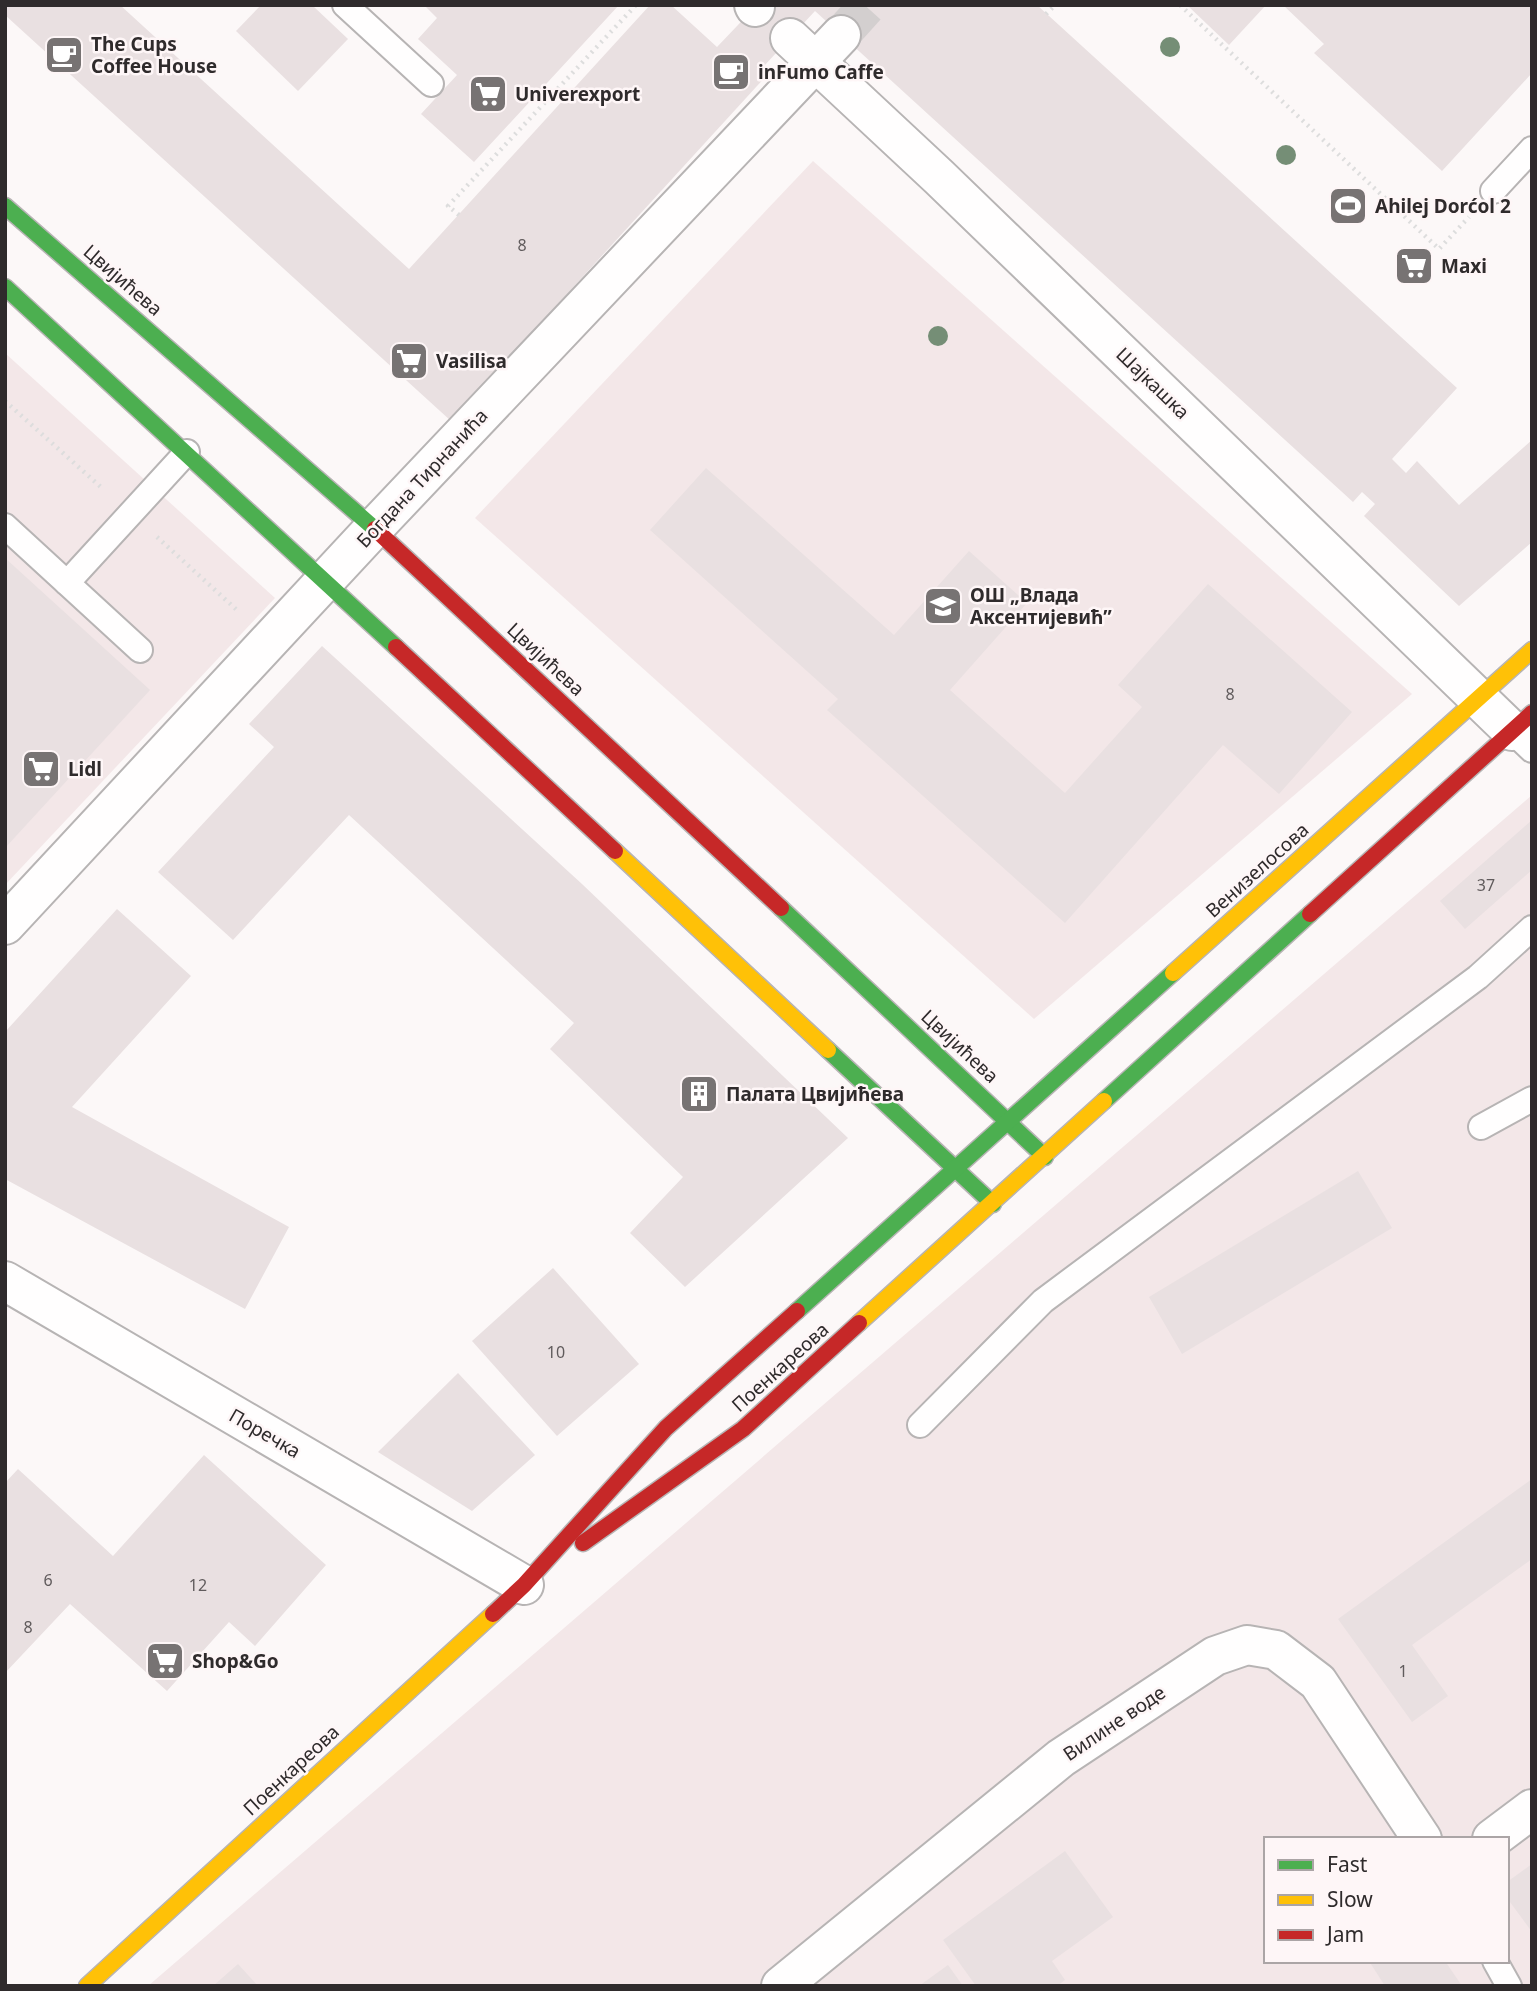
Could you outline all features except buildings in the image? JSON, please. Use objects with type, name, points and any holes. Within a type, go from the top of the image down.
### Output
[{"type":"street","name":"Богдана Тирнанића","points":[[5,925],[374,528],[802,50],[841,35]]},
{"type":"street","name":"Шајкашка","points":[[802,50],[939,177],[1478,697],[1525,731]]},
{"type":"street","name":"Цвијићева","points":[[5,206],[374,528],[1045,1157]]},
{"type":"street","points":[[5,287],[187,452],[993,1204]]},
{"type":"street","name":"Венизелосова","points":[[1008,1120],[1532,650]]},
{"type":"street","points":[[1045,1157],[1525,731]]},
{"type":"street","name":"Поенкареова","points":[[87,1986],[524,1585],[666,1428],[1008,1120]]},
{"type":"street","name":"Поенкареова","points":[[524,1585],[743,1429],[1045,1157]]},
{"type":"street","name":"Поречка","points":[[5,1281],[524,1585]]},
{"type":"street","name":"Вилине воде","points":[[781,1986],[1060,1758],[1215,1656],[1247,1645],[1276,1650],[1318,1682],[1421,1837]]},
{"type":"street","points":[[1495,1837],[1532,1809]]},
{"type":"lane","points":[[345,5],[430,84]]},
{"type":"lane","points":[[1493,191],[1532,149]]},
{"type":"lane","points":[[67,583],[187,452]]},
{"type":"lane","points":[[5,526],[140,650]]},
{"type":"lane","points":[[920,1425],[1044,1301],[1478,976],[1532,928]]},
{"type":"lane","points":[[1481,1127],[1532,1099]]},
{"type":"lane","points":[[1496,1963],[1508,1986]]},
{"type":"path","points":[[459,215],[448,206],[636,5]]},
{"type":"path","points":[[1046,14],[1055,5]]},
{"type":"path","points":[[1180,5],[1439,249]]},
{"type":"path","points":[[5,401],[270,640]]},
{"type":"shaded area","name":"ОШ „Влада Аксентијевић”","points":[[813,161],[1412,694],[1034,1019],[475,518]]},
{"type":"shaded area","points":[[5,353],[275,598],[5,885]]},
{"type":"shaded area","points":[[1532,795],[1532,1986],[148,1986]]},
{"type":"tunnel","points":[[841,35],[868,5]]},
{"type":"traffic: fast","points":[[5,206],[375,529]]},
{"type":"traffic: fast","points":[[5,287],[396,647]]},
{"type":"traffic: fast","points":[[781,908],[1045,1157]]},
{"type":"traffic: fast","points":[[1104,1101],[1310,914]]},
{"type":"traffic: fast","points":[[797,1311],[1173,973]]},
{"type":"traffic: fast","points":[[828,1050],[993,1204]]},
{"type":"traffic: slow","points":[[1173,973],[1532,650]]},
{"type":"traffic: slow","points":[[615,851],[828,1050]]},
{"type":"traffic: slow","points":[[859,1323],[1104,1101]]},
{"type":"traffic: slow","points":[[87,1986],[493,1614]]},
{"type":"traffic: jam","points":[[375,529],[781,908]]},
{"type":"traffic: jam","points":[[396,647],[615,851]]},
{"type":"traffic: jam","points":[[1310,914],[1532,713]]},
{"type":"traffic: jam","points":[[493,1614],[524,1585],[666,1428],[797,1311]]},
{"type":"traffic: jam","points":[[583,1543],[743,1429],[859,1323]]},
{"type":"place","name":"The Cups Coffee House","points":[[64,55]]},
{"type":"place","name":"inFumo Caffe","points":[[731,72]]},
{"type":"place","name":"Univerexport","points":[[488,94]]},
{"type":"place","name":"Ahilej Dorćol 2","points":[[1348,206]]},
{"type":"place","name":"Maxi","points":[[1414,266]]},
{"type":"place","name":"Vasilisa","points":[[409,361]]},
{"type":"place","name":"ОШ „Влада Аксентијевић”","points":[[943,606]]},
{"type":"place","name":"Lidl","points":[[41,769]]},
{"type":"place","name":"Палата Цвијићева","points":[[699,1094]]},
{"type":"place","name":"Shop&Go","points":[[165,1661]]}]
